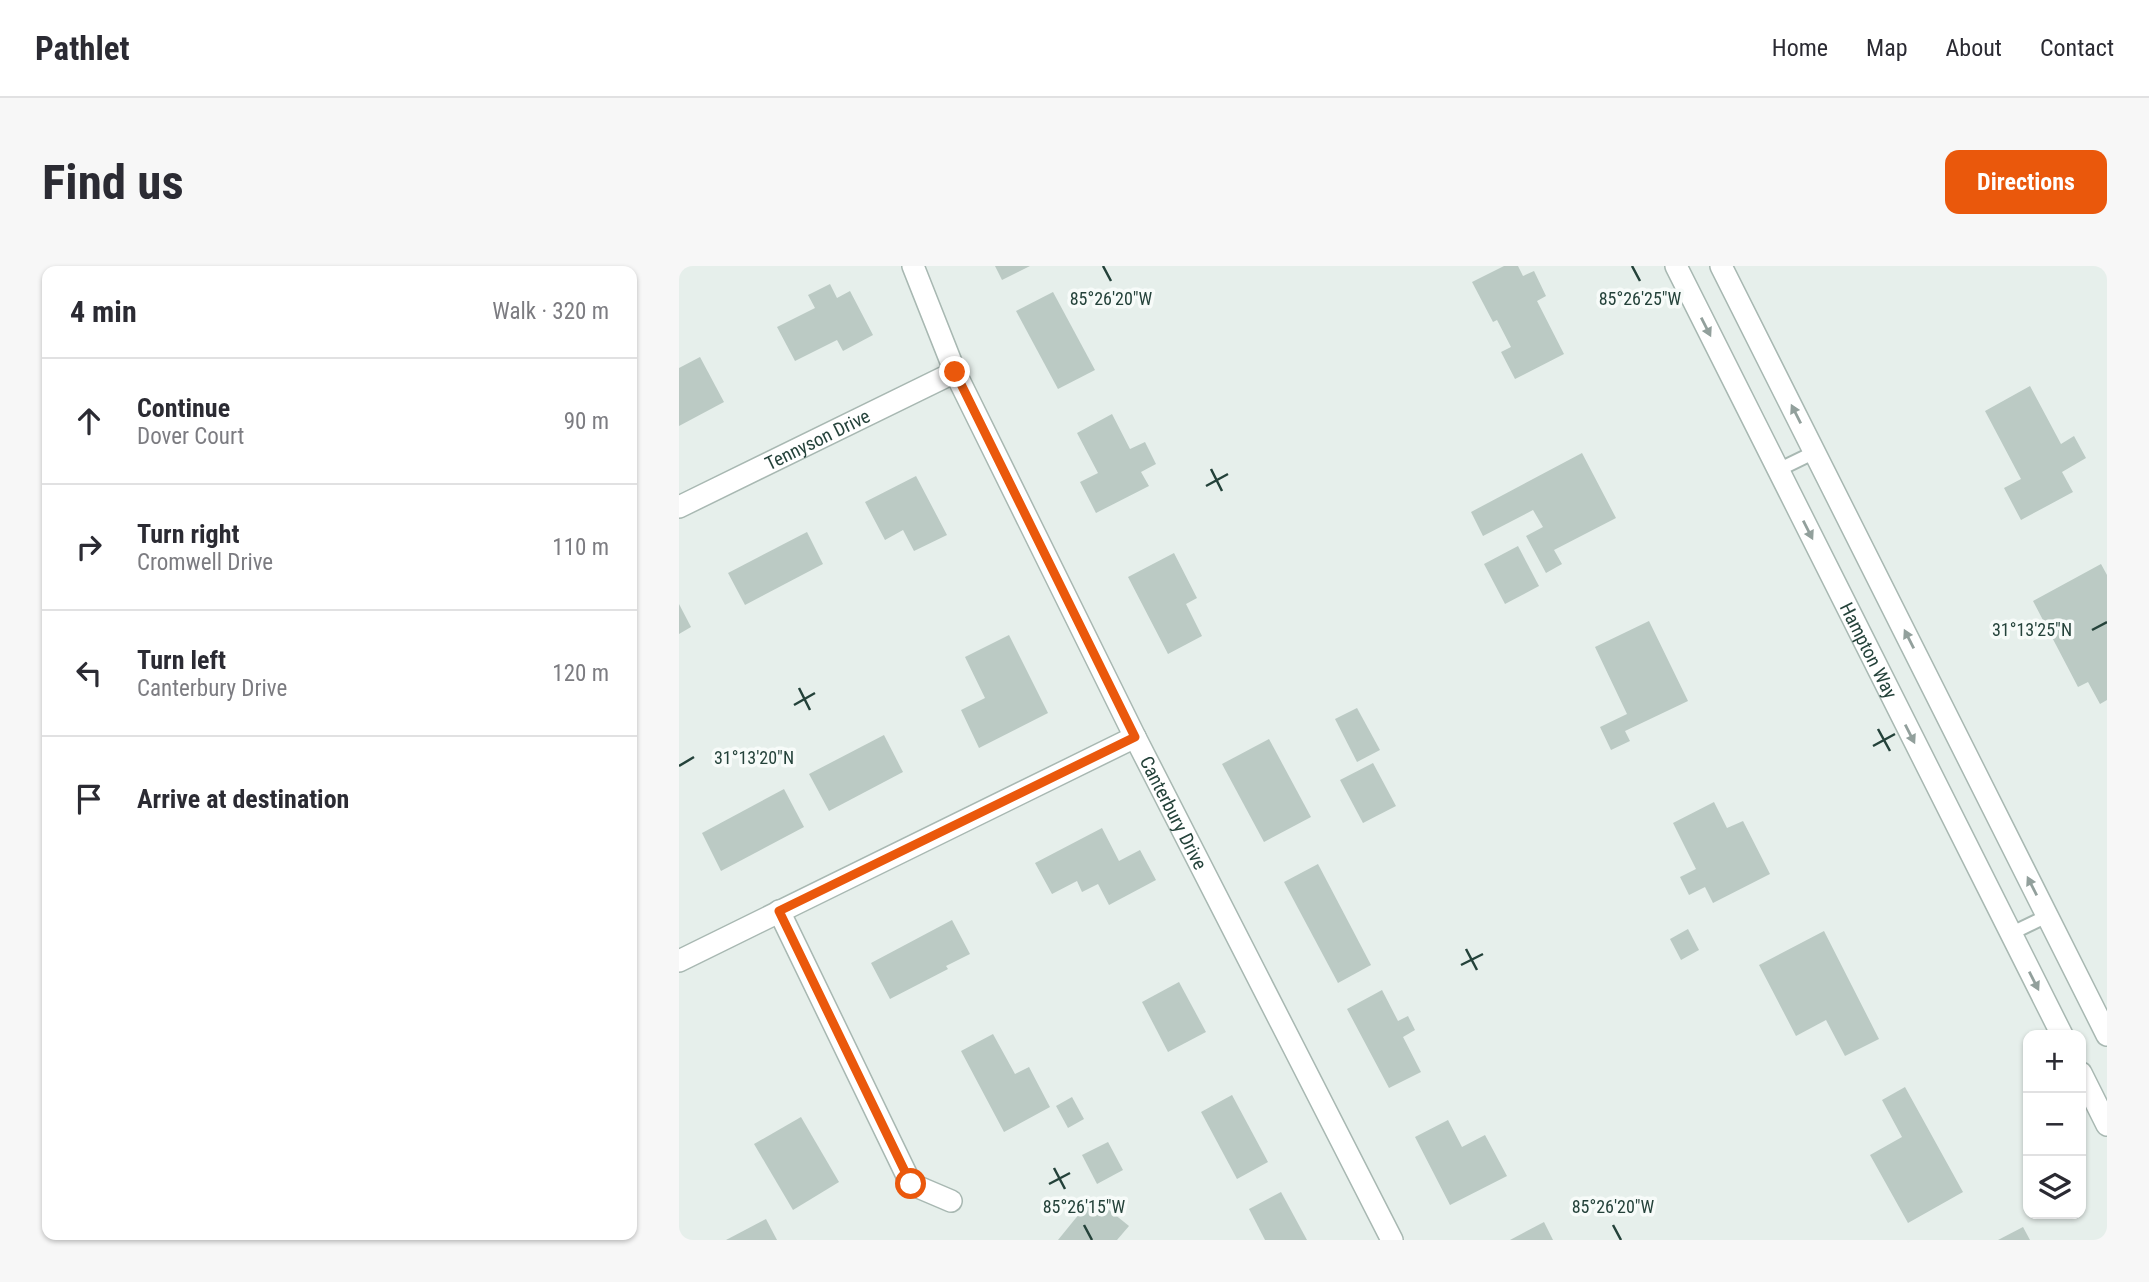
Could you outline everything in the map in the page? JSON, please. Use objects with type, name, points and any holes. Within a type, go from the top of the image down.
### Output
[{"type":"street","name":"Canterbury Drive","points":[[913,266],[955,372],[1135,737],[1392,1240]]},
{"type":"street","name":"Hampton Way","points":[[1676,266],[2059,1030]]},
{"type":"street","points":[[1721,266],[2107,1035]]},
{"type":"street","name":"Tennyson Drive","points":[[679,507],[955,372]]},
{"type":"street","points":[[679,961],[1135,737]]},
{"type":"street","points":[[779,911],[911,1184],[951,1201]]},
{"type":"street","points":[[2086,1083],[2107,1125]]},
{"type":"lane","points":[[1778,470],[1815,452]]},
{"type":"lane","points":[[2010,934],[2047,916]]},
{"type":"building","points":[[995,266],[1030,266],[1002,280]]},
{"type":"building","points":[[1504,266],[1518,266],[1523,276],[1534,271],[1546,296],[1537,301],[1564,354],[1515,379],[1501,352],[1511,347],[1497,320],[1493,322],[1472,282]]},
{"type":"building","points":[[830,284],[837,298],[850,291],[873,335],[843,351],[837,340],[795,361],[777,327],[815,308],[808,295]]},
{"type":"building","points":[[1053,292],[1095,370],[1058,389],[1016,311]]},
{"type":"building","points":[[700,357],[724,402],[679,426],[679,368]]},
{"type":"building","points":[[2030,386],[2061,444],[2074,436],[2086,458],[2062,472],[2073,492],[2021,520],[2004,488],[2021,479],[1985,411]]},
{"type":"building","points":[[1112,414],[1130,449],[1145,442],[1156,464],[1141,472],[1149,486],[1096,513],[1080,482],[1098,473],[1077,433]]},
{"type":"building","points":[[1582,453],[1616,518],[1554,550],[1562,564],[1546,573],[1526,536],[1543,527],[1533,510],[1483,536],[1471,512]]},
{"type":"building","points":[[916,476],[947,535],[914,551],[903,530],[885,540],[865,502]]},
{"type":"building","points":[[807,532],[823,564],[745,605],[728,573]]},
{"type":"building","points":[[1518,546],[1539,586],[1505,604],[1484,564]]},
{"type":"building","points":[[1174,553],[1197,598],[1186,604],[1202,636],[1168,654],[1128,577]]},
{"type":"building","points":[[2101,564],[2107,575],[2107,700],[2100,704],[2088,682],[2078,687],[2033,601]]},
{"type":"building","points":[[679,604],[691,627],[679,634]]},
{"type":"building","points":[[1649,621],[1688,701],[1625,731],[1630,741],[1611,750],[1600,727],[1627,714],[1595,647]]},
{"type":"building","points":[[1009,635],[1048,713],[979,748],[961,710],[985,698],[965,657]]},
{"type":"building","points":[[1357,708],[1380,750],[1357,762],[1335,719]]},
{"type":"building","points":[[884,735],[903,772],[829,811],[809,774]]},
{"type":"building","points":[[1269,739],[1311,817],[1264,842],[1222,764]]},
{"type":"building","points":[[1373,763],[1396,806],[1363,823],[1340,780]]},
{"type":"building","points":[[784,789],[804,827],[721,871],[702,833]]},
{"type":"building","points":[[1714,802],[1727,828],[1743,821],[1770,874],[1713,903],[1705,887],[1689,895],[1680,877],[1696,869],[1673,823]]},
{"type":"building","points":[[1102,828],[1119,861],[1140,850],[1156,880],[1109,905],[1098,884],[1082,892],[1077,881],[1052,894],[1035,863]]},
{"type":"building","points":[[1318,864],[1371,965],[1338,983],[1284,882]]},
{"type":"building","points":[[952,920],[970,954],[946,966],[948,969],[890,999],[871,963]]},
{"type":"building","points":[[1688,929],[1699,950],[1681,960],[1670,939]]},
{"type":"building","points":[[1824,931],[1879,1039],[1845,1056],[1826,1020],[1796,1036],[1759,965]]},
{"type":"building","points":[[1179,982],[1206,1032],[1168,1052],[1142,1002]]},
{"type":"building","points":[[1382,990],[1398,1021],[1408,1016],[1415,1030],[1403,1037],[1421,1072],[1389,1088],[1347,1009]]},
{"type":"building","points":[[993,1034],[1015,1074],[1029,1067],[1050,1107],[1004,1132],[961,1051]]},
{"type":"building","points":[[1905,1087],[1963,1192],[1908,1223],[1870,1155],[1902,1137],[1882,1100]]},
{"type":"building","points":[[1232,1095],[1268,1162],[1237,1179],[1201,1112]]},
{"type":"building","points":[[1072,1097],[1084,1119],[1068,1128],[1056,1106]]},
{"type":"building","points":[[801,1117],[839,1182],[793,1210],[754,1144]]},
{"type":"building","points":[[1448,1120],[1462,1147],[1485,1135],[1507,1176],[1450,1205],[1415,1137]]},
{"type":"building","points":[[1108,1142],[1123,1170],[1097,1184],[1082,1155]]},
{"type":"building","points":[[1281,1192],[1307,1240],[1265,1240],[1249,1209]]},
{"type":"building","points":[[1093,1197],[1129,1226],[1117,1240],[1058,1240]]},
{"type":"building","points":[[766,1219],[777,1240],[726,1240]]},
{"type":"building","points":[[1544,1222],[1553,1240],[1510,1240]]},
{"type":"building","points":[[2023,1227],[2030,1240],[1998,1240]]},
{"type":"route","points":[[911,1184],[779,911],[1135,737],[955,372]]}]
